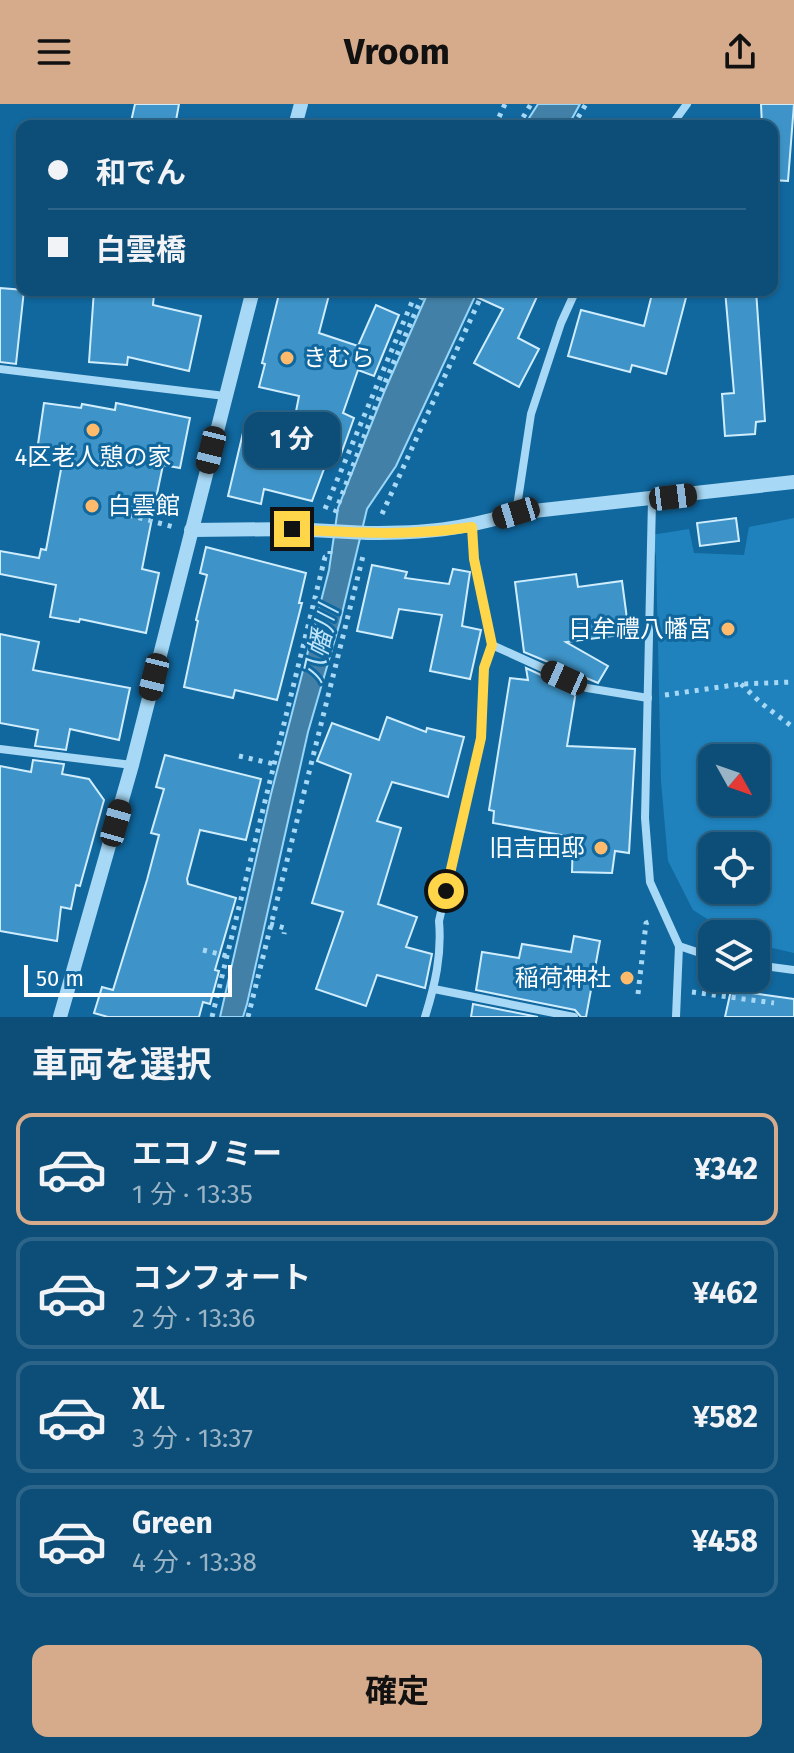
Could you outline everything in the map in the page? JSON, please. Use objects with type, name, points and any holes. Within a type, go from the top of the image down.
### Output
[{"type":"street","points":[[60,1017],[132,765],[251,296]]},
{"type":"street","points":[[516,513],[531,414],[561,323],[573,296]]},
{"type":"street","points":[[0,369],[225,396]]},
{"type":"street","points":[[191,530],[292,529],[368,538],[433,533],[472,527],[516,513],[794,482]]},
{"type":"street","points":[[652,500],[645,818],[650,882],[679,946],[676,1017]]},
{"type":"street","points":[[425,1017],[434,989],[441,948],[439,921],[481,738],[484,668],[492,645],[474,559],[472,527]]},
{"type":"street","points":[[492,645],[587,688],[648,698]]},
{"type":"street","points":[[0,749],[132,765]]},
{"type":"street","points":[[679,946],[698,952]]},
{"type":"street","points":[[770,967],[794,970]]},
{"type":"street","points":[[434,989],[574,1017]]},
{"type":"path","points":[[325,509],[414,296]]},
{"type":"path","points":[[334,525],[336,510],[383,387],[422,296]]},
{"type":"path","points":[[381,517],[481,296]]},
{"type":"path","points":[[129,515],[191,530]]},
{"type":"path","points":[[248,1017],[368,538]]},
{"type":"path","points":[[212,1017],[325,557],[330,555],[332,540]]},
{"type":"path","points":[[648,698],[741,684],[794,682]]},
{"type":"path","points":[[741,684],[794,728]]},
{"type":"path","points":[[239,756],[274,764]]},
{"type":"path","points":[[638,994],[646,923],[664,914]]},
{"type":"path","points":[[270,924],[285,929]]},
{"type":"path","points":[[203,950],[227,956]]},
{"type":"path","points":[[677,990],[774,1003]]},
{"type":"shaded area","points":[[794,518],[794,953],[770,947],[770,920],[709,920],[693,910],[668,861],[661,781],[656,556],[651,535],[689,529],[694,553],[744,555],[749,527]]},
{"type":"water","points":[[538,104],[580,104],[571,120],[528,120]]},
{"type":"water","name":"八幡川","points":[[426,296],[475,296],[396,466],[367,509],[340,622],[308,732],[247,1004],[243,1017],[220,1017],[271,794],[329,570],[338,508]]},
{"type":"building","points":[[135,104],[179,104],[176,120],[131,120]]},
{"type":"building","points":[[761,104],[794,104],[788,181],[778,180],[778,120],[762,120]]},
{"type":"building","points":[[0,288],[16,289],[16,296],[23,296],[16,364],[0,362]]},
{"type":"building","points":[[94,296],[154,296],[153,305],[201,316],[189,371],[128,357],[127,365],[89,362]]},
{"type":"building","points":[[279,296],[329,296],[319,333],[358,346],[376,305],[399,315],[374,376],[358,370],[343,413],[354,418],[340,457],[330,453],[312,501],[264,489],[261,504],[228,496],[246,420],[293,427],[299,396],[259,387],[265,364],[262,363]]},
{"type":"building","points":[[474,296],[537,296],[518,338],[539,349],[519,387],[474,363],[503,309]]},
{"type":"building","points":[[652,296],[686,296],[666,374],[632,365],[630,372],[568,356],[581,310],[644,326]]},
{"type":"building","points":[[726,296],[756,296],[765,421],[756,422],[755,434],[725,436],[722,394],[734,393]]},
{"type":"building","points":[[44,403],[81,408],[82,404],[115,410],[116,403],[190,418],[180,468],[163,465],[154,508],[142,569],[159,573],[146,633],[80,619],[79,622],[50,617],[56,585],[0,574],[0,551],[39,558],[41,549],[46,550],[65,448],[38,444]]},
{"type":"building","points":[[736,518],[739,541],[700,546],[697,523]]},
{"type":"building","points":[[206,547],[306,573],[299,603],[302,603],[277,700],[235,690],[233,698],[184,687],[207,575],[200,573]]},
{"type":"building","points":[[372,565],[407,572],[405,578],[449,584],[453,569],[470,572],[462,626],[481,630],[470,679],[430,671],[442,615],[399,609],[392,638],[357,631]]},
{"type":"building","points":[[576,574],[578,587],[622,581],[629,634],[566,642],[608,666],[598,683],[524,652],[515,582]]},
{"type":"building","points":[[0,634],[39,642],[33,670],[130,688],[119,740],[70,729],[66,750],[35,746],[38,730],[0,723]]},
{"type":"building","points":[[526,668],[576,691],[567,746],[635,749],[629,853],[615,851],[612,873],[572,872],[573,837],[493,823],[494,811],[489,810],[510,678],[528,680]]},
{"type":"building","points":[[387,717],[426,732],[427,728],[464,737],[448,797],[392,782],[377,821],[401,828],[378,904],[417,917],[406,947],[432,954],[425,988],[377,975],[366,1006],[316,989],[343,912],[312,903],[351,774],[317,761],[332,723],[379,740]]},
{"type":"building","points":[[165,755],[261,779],[246,840],[200,830],[187,879],[188,884],[236,898],[215,970],[219,971],[210,1004],[203,1002],[199,1017],[108,1017],[94,1013],[102,987],[113,990],[147,880],[159,835],[151,833],[164,789],[156,787]]},
{"type":"building","points":[[33,760],[64,764],[62,774],[89,779],[104,800],[71,909],[61,907],[57,941],[0,931],[0,766],[31,772]]},
{"type":"building","points":[[574,936],[600,941],[586,1017],[581,1017],[575,1010],[476,990],[482,952],[519,958],[522,944],[571,952]]},
{"type":"building","points":[[731,992],[794,999],[794,1017],[725,1017]]},
{"type":"building","points":[[473,1004],[538,1017],[471,1017]]},
{"type":"place","name":"きむら","points":[[287,358]]},
{"type":"place","name":"4区老人憩の家","points":[[93,430]]},
{"type":"place","name":"白雲館","points":[[92,506]]},
{"type":"place","name":"日牟禮八幡宮","points":[[728,629]]},
{"type":"place","name":"旧吉田邸","points":[[601,848]]},
{"type":"place","name":"稲荷神社","points":[[627,978]]},
{"type":"route","points":[[292,529],[433,533],[472,527],[474,559],[492,645],[484,668],[481,738],[446,891]]}]
